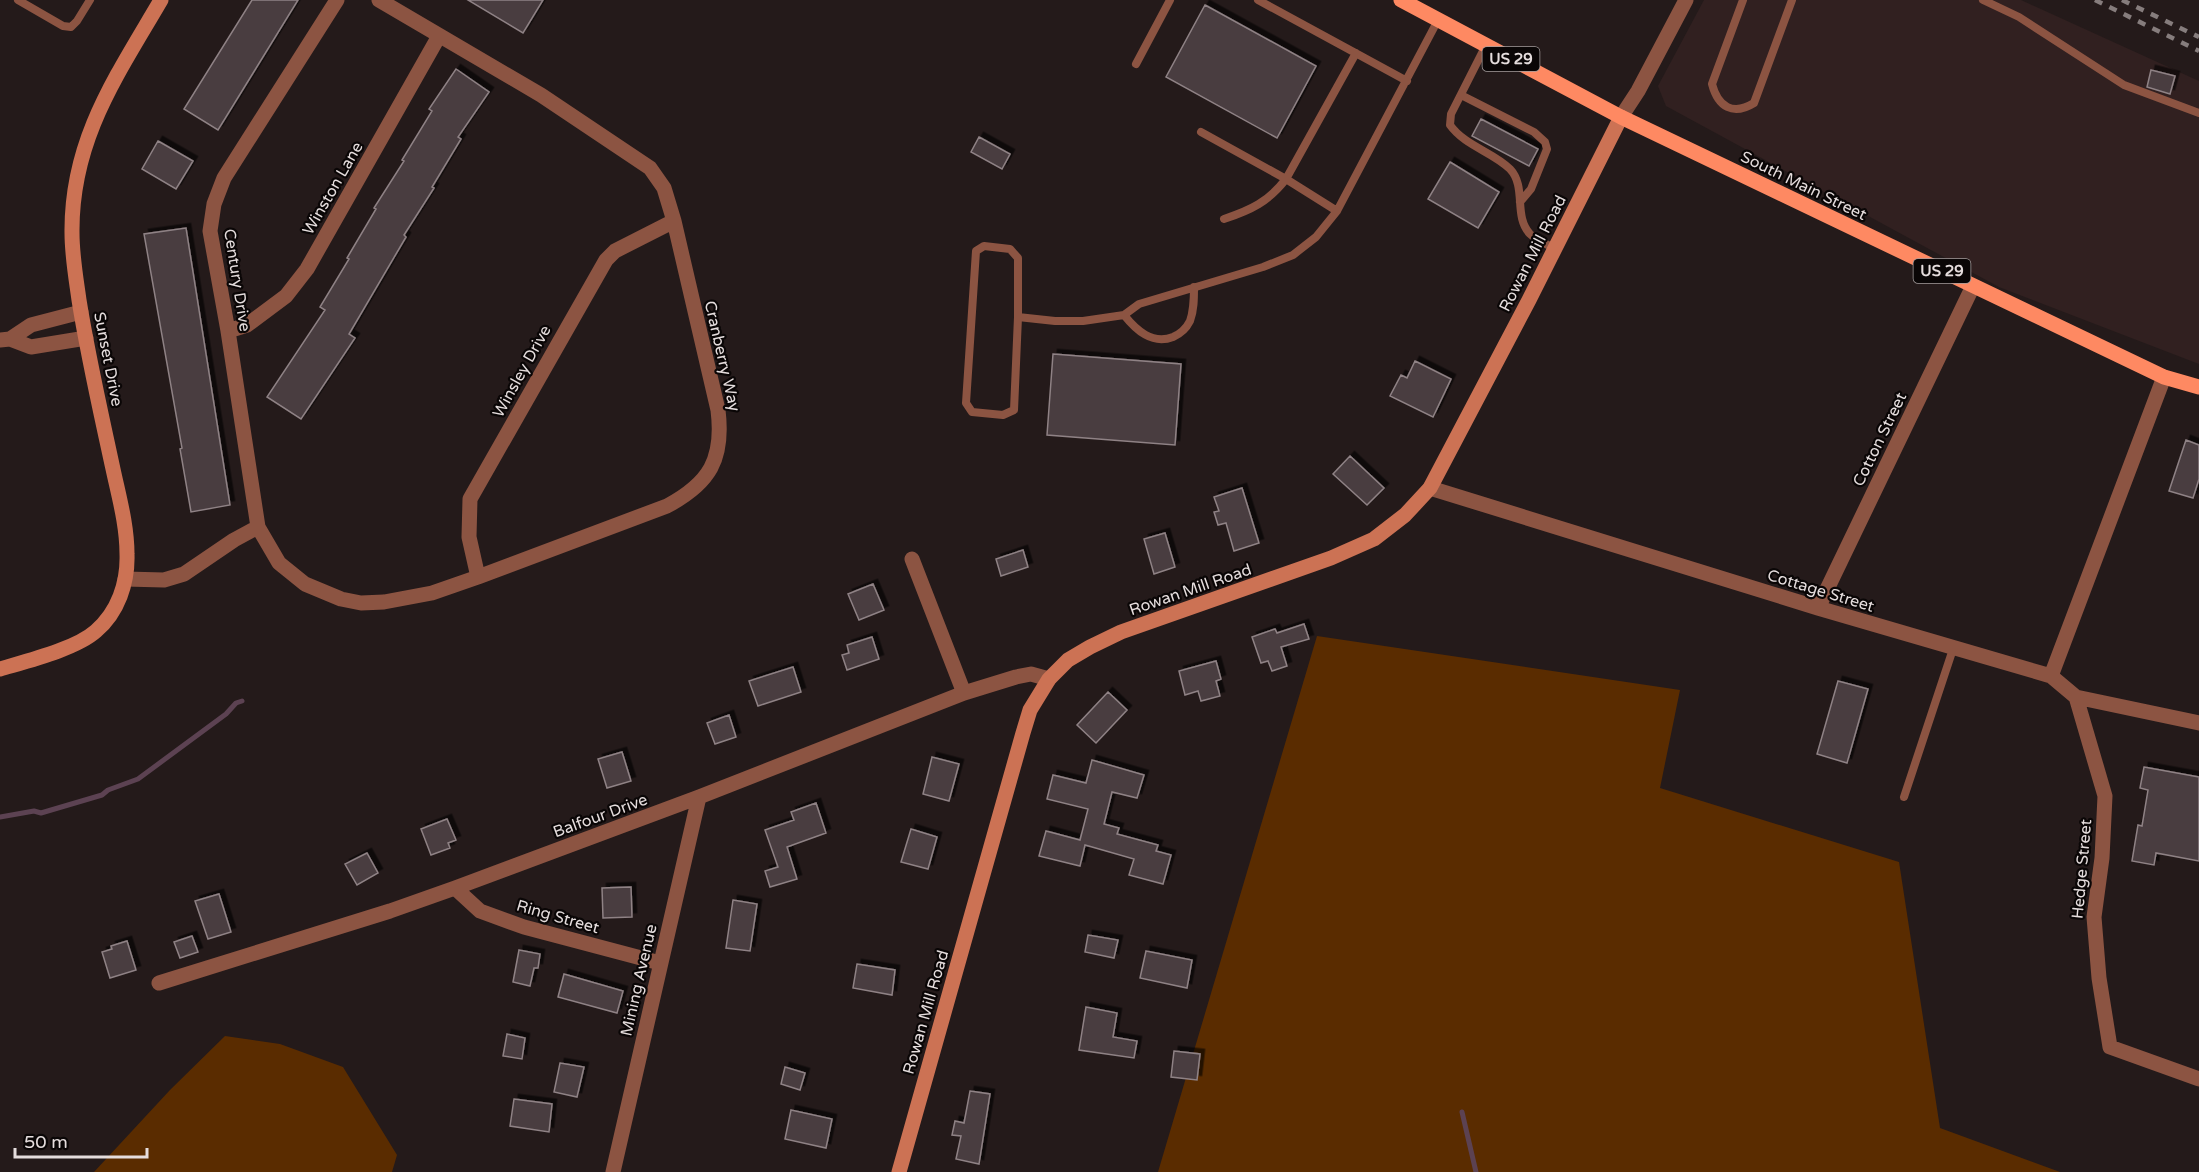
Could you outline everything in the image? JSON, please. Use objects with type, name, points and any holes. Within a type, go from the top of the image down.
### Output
[{"type":"main road","name":"South Main Street","points":[[1401,0],[1621,117],[2164,377],[2199,387]]},
{"type":"street","name":"Sunset Drive","points":[[0,669],[72,645],[90,636],[115,610],[125,579],[127,556],[123,519],[81,312],[73,259],[72,233],[78,170],[88,135],[102,101],[161,0]]},
{"type":"street","name":"Century Drive","points":[[258,527],[210,231],[214,204],[224,178],[337,0]]},
{"type":"street","name":"Cranberry Way","points":[[258,527],[279,563],[305,584],[341,599],[361,603],[384,602],[432,593],[478,578],[667,506],[695,489],[714,463],[720,431],[718,410],[674,221],[664,188],[650,168],[541,95],[379,0]]},
{"type":"street","points":[[1621,117],[1638,91],[1686,0]]},
{"type":"street","name":"Winston Lane","points":[[228,331],[247,325],[286,296],[307,269],[439,36]]},
{"type":"street","name":"Rowan Mill Road","points":[[899,1172],[1030,710],[1049,680],[1068,660],[1121,632],[1331,558],[1374,539],[1405,515],[1430,488],[1621,117]]},
{"type":"street","name":"Winsley Drive","points":[[478,578],[469,537],[470,499],[606,260],[615,251],[674,221]]},
{"type":"street","name":"Cotton Street","points":[[1818,608],[1973,286]]},
{"type":"street","points":[[5,339],[31,325],[81,312]]},
{"type":"street","points":[[5,339],[31,347],[86,338]]},
{"type":"street","points":[[2050,676],[2164,377]]},
{"type":"street","name":"Cottage Street","points":[[1430,488],[1953,649],[2050,676],[2076,697],[2199,723]]},
{"type":"street","points":[[125,579],[164,580],[184,574],[234,540],[258,527]]},
{"type":"street","points":[[912,559],[964,693]]},
{"type":"street","name":"Balfour Drive","points":[[159,983],[455,888],[699,797],[964,693],[1016,676],[1031,674],[1049,680]]},
{"type":"street","name":"Hedge Street","points":[[2076,697],[2105,796],[2102,858],[2094,917],[2099,978],[2110,1047],[2199,1079]]},
{"type":"street","name":"Mining Avenue","points":[[613,1172],[699,797]]},
{"type":"street","name":"Ring Street","points":[[455,888],[480,911],[525,927],[660,963]]},
{"type":"lane","points":[[18,0],[63,26],[70,27],[77,21],[90,0]]},
{"type":"lane","points":[[1136,64],[1170,0]]},
{"type":"lane","points":[[1258,0],[1407,81]]},
{"type":"lane","points":[[1743,0],[1713,84],[1715,95],[1721,103],[1743,110],[1754,103],[1792,0]]},
{"type":"lane","points":[[1983,0],[2019,17],[2124,85],[2199,113]]},
{"type":"lane","points":[[1018,317],[1083,321],[1124,315],[1139,304],[1263,267],[1293,255],[1316,237],[1337,211],[1438,20]]},
{"type":"lane","points":[[1486,45],[1451,114],[1450,125],[1456,134],[1511,170],[1519,188],[1521,221],[1531,235],[1555,249]]},
{"type":"lane","points":[[1224,219],[1258,205],[1274,194],[1286,179],[1356,53]]},
{"type":"lane","points":[[1461,95],[1534,132],[1545,142],[1547,149],[1531,189],[1520,202]]},
{"type":"lane","points":[[1201,132],[1286,179],[1337,211]]},
{"type":"lane","points":[[984,246],[1010,249],[1018,258],[1018,317],[1014,410],[1003,415],[972,411],[966,403],[976,251],[984,246]]},
{"type":"lane","points":[[1124,315],[1134,328],[1150,338],[1173,337],[1180,334],[1189,323],[1194,307],[1194,288]]},
{"type":"lane","points":[[1904,797],[1953,649]]},
{"type":"shaded area","points":[[1704,0],[2021,0],[2199,81],[2199,364],[1999,287],[1666,106],[1658,86]]},
{"type":"shaded area","points":[[1317,636],[1680,690],[1660,788],[1899,862],[1940,1128],[2060,1172],[1158,1172]]},
{"type":"shaded area","points":[[225,1036],[280,1044],[343,1067],[397,1155],[392,1172],[94,1172],[170,1090]]},
{"type":"building","points":[[252,0],[298,0],[218,130],[184,109]]},
{"type":"building","points":[[468,0],[543,0],[523,33]]},
{"type":"building","points":[[1205,5],[1316,66],[1277,138],[1166,77]]},
{"type":"building","points":[[456,69],[489,92],[458,137],[461,139],[432,187],[434,188],[404,235],[406,237],[349,334],[355,338],[301,419],[267,397],[325,310],[320,307],[349,259],[347,258],[376,209],[374,208],[432,111],[429,109]]},
{"type":"building","points":[[2151,70],[2175,76],[2170,94],[2147,87]]},
{"type":"building","points":[[1481,119],[1538,149],[1529,166],[1472,136]]},
{"type":"building","points":[[979,137],[1010,154],[1002,169],[971,152]]},
{"type":"building","points":[[158,141],[193,161],[176,189],[142,169]]},
{"type":"building","points":[[1450,162],[1499,192],[1478,228],[1428,199]]},
{"type":"building","points":[[186,228],[230,505],[191,512],[144,234]]},
{"type":"building","points":[[1053,354],[1181,364],[1175,445],[1047,435]]},
{"type":"building","points":[[1415,361],[1451,379],[1433,417],[1390,396],[1401,375],[1407,378]]},
{"type":"building","points":[[2186,440],[2199,445],[2199,479],[2193,498],[2169,491]]},
{"type":"building","points":[[1350,456],[1384,488],[1367,505],[1333,474]]},
{"type":"building","points":[[1242,488],[1259,543],[1234,551],[1226,523],[1218,525],[1214,512],[1219,511],[1214,497]]},
{"type":"building","points":[[1165,533],[1175,567],[1154,574],[1144,539]]},
{"type":"building","points":[[1023,550],[1028,567],[1001,576],[996,559]]},
{"type":"building","points":[[873,584],[884,610],[859,620],[848,594]]},
{"type":"building","points":[[1304,624],[1309,639],[1281,647],[1287,666],[1272,671],[1268,661],[1261,663],[1252,637],[1275,629],[1277,633]]},
{"type":"building","points":[[872,637],[879,659],[847,670],[842,655],[849,653],[847,645]]},
{"type":"building","points":[[1216,661],[1221,679],[1216,681],[1220,696],[1201,701],[1198,691],[1185,695],[1179,671]]},
{"type":"building","points":[[793,667],[801,692],[758,706],[749,681]]},
{"type":"building","points":[[1838,681],[1868,689],[1847,763],[1817,754]]},
{"type":"building","points":[[1108,692],[1127,710],[1096,743],[1077,725]]},
{"type":"building","points":[[729,715],[736,737],[715,744],[707,723]]},
{"type":"building","points":[[622,752],[631,781],[607,788],[598,759]]},
{"type":"building","points":[[932,757],[959,764],[949,801],[923,794]]},
{"type":"building","points":[[1092,760],[1144,775],[1137,798],[1112,792],[1104,824],[1119,828],[1117,834],[1158,845],[1156,851],[1171,855],[1163,884],[1129,875],[1134,859],[1085,845],[1080,866],[1039,856],[1046,831],[1080,840],[1088,809],[1047,799],[1053,775],[1086,783]]},
{"type":"building","points":[[2144,767],[2199,777],[2199,861],[2156,853],[2154,865],[2132,861],[2138,825],[2142,826],[2148,790],[2140,788]]},
{"type":"building","points":[[816,803],[826,833],[787,847],[797,879],[770,887],[765,871],[778,867],[765,830],[794,820],[791,812]]},
{"type":"building","points":[[447,819],[456,840],[448,843],[450,848],[431,855],[421,829]]},
{"type":"building","points":[[911,829],[937,837],[928,869],[901,862]]},
{"type":"building","points":[[367,853],[378,873],[357,885],[345,864]]},
{"type":"building","points":[[631,887],[632,917],[603,918],[602,888]]},
{"type":"building","points":[[219,894],[231,932],[208,939],[195,901]]},
{"type":"building","points":[[733,900],[757,904],[750,951],[726,948]]},
{"type":"building","points":[[1088,935],[1118,940],[1114,958],[1085,952]]},
{"type":"building","points":[[192,936],[198,952],[180,958],[174,942]]},
{"type":"building","points":[[127,941],[136,970],[110,978],[102,952],[112,949],[111,946]]},
{"type":"building","points":[[519,950],[540,954],[538,968],[534,968],[530,986],[513,982]]},
{"type":"building","points":[[1146,951],[1192,960],[1187,988],[1140,978]]},
{"type":"building","points":[[857,964],[895,970],[892,995],[853,988]]},
{"type":"building","points":[[564,974],[623,991],[617,1013],[558,997]]},
{"type":"building","points":[[1086,1007],[1117,1013],[1113,1037],[1137,1041],[1134,1058],[1079,1050]]},
{"type":"building","points":[[507,1034],[525,1038],[522,1059],[503,1056]]},
{"type":"building","points":[[1174,1051],[1200,1054],[1197,1080],[1171,1077]]},
{"type":"building","points":[[560,1063],[584,1067],[577,1097],[554,1092]]},
{"type":"building","points":[[785,1067],[805,1073],[800,1090],[781,1084]]},
{"type":"building","points":[[970,1091],[990,1094],[979,1164],[956,1159],[961,1136],[952,1135],[955,1121],[964,1123]]},
{"type":"building","points":[[514,1099],[552,1104],[549,1132],[510,1126]]},
{"type":"building","points":[[791,1110],[832,1119],[826,1148],[785,1139]]},
{"type":"waterway","points":[[0,817],[34,811],[41,813],[102,795],[108,790],[138,779],[226,714],[236,703],[242,701]]},
{"type":"waterway","points":[[1462,1112],[1476,1172]]},
{"type":"railway","points":[[2095,0],[2199,51]]},
{"type":"railway","points":[[2122,0],[2199,37]]}]
